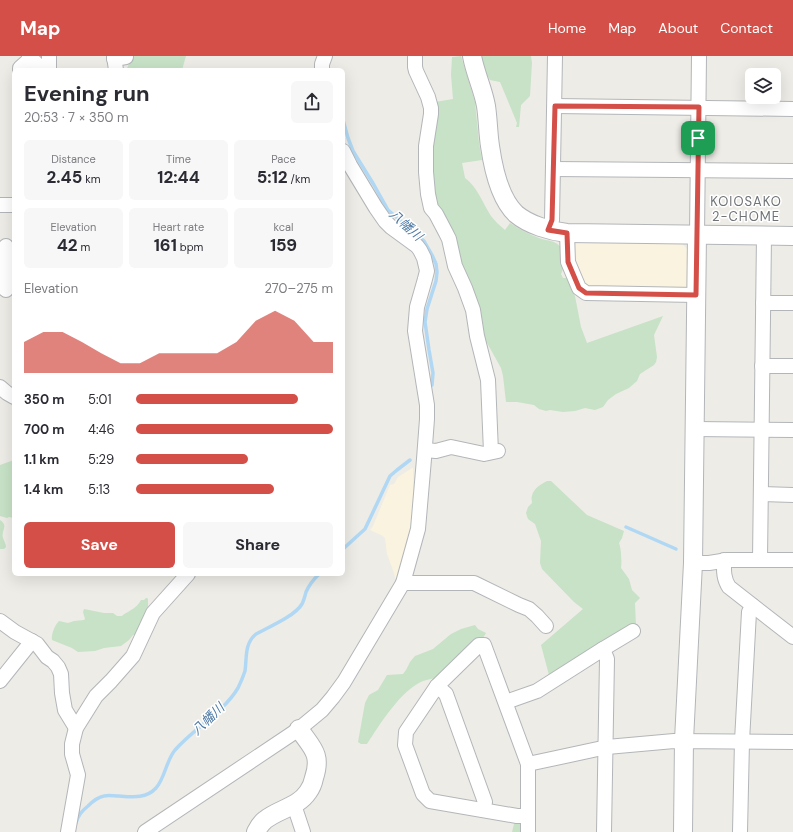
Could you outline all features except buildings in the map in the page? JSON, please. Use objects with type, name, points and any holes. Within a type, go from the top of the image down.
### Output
[{"type":"street","points":[[49,56],[49,68]]},
{"type":"street","points":[[322,68],[325,56]]},
{"type":"street","points":[[415,56],[415,67],[428,97],[431,108],[426,146],[428,194],[431,208],[436,214],[446,233],[455,266],[473,310],[477,336],[488,380],[494,452],[484,454],[451,447],[436,451],[425,450]]},
{"type":"street","points":[[472,56],[475,72],[486,106],[490,145],[498,181],[510,207],[524,220],[548,230],[567,233],[793,236]]},
{"type":"street","points":[[548,230],[552,220],[555,56]]},
{"type":"street","points":[[682,832],[684,740],[693,563],[699,56]]},
{"type":"street","points":[[20,68],[30,57],[41,68]]},
{"type":"street","points":[[555,106],[793,109]]},
{"type":"street","points":[[145,832],[299,729],[322,710],[344,682],[403,583],[418,529],[425,450],[427,405],[415,331],[417,307],[427,271],[424,258],[420,250],[385,221],[345,155]]},
{"type":"street","points":[[553,169],[793,171]]},
{"type":"street","points":[[0,205],[12,205]]},
{"type":"street","points":[[567,233],[568,262],[579,288],[586,293],[696,295]]},
{"type":"street","points":[[760,560],[764,236]]},
{"type":"street","points":[[7,246],[7,290]]},
{"type":"street","points":[[763,303],[793,303]]},
{"type":"street","points":[[762,366],[793,366]]},
{"type":"street","points":[[0,387],[12,396]]},
{"type":"street","points":[[695,429],[793,430]]},
{"type":"street","points":[[761,494],[793,495]]},
{"type":"street","points":[[693,563],[709,563],[724,560],[793,560]]},
{"type":"street","points":[[724,560],[724,576],[726,583],[793,637]]},
{"type":"street","points":[[68,832],[78,775],[72,754],[72,744],[76,728],[96,696],[133,656],[153,613],[186,576]]},
{"type":"street","points":[[403,583],[474,582],[529,609],[546,626]]},
{"type":"street","points":[[740,832],[742,742],[749,612],[753,606]]},
{"type":"street","points":[[0,621],[15,632],[37,644],[47,657],[58,667],[61,674],[65,710],[76,728]]},
{"type":"street","points":[[506,702],[537,691],[633,631]]},
{"type":"street","points":[[0,681],[32,641]]},
{"type":"street","points":[[528,816],[517,816],[430,801],[423,794],[405,745],[406,732],[437,686],[479,645],[484,645],[528,764],[528,816],[528,832]]},
{"type":"street","points":[[603,649],[607,658],[604,832]]},
{"type":"street","points":[[437,686],[446,694],[485,802],[483,810]]},
{"type":"street","points":[[256,832],[264,820],[301,800],[309,791],[313,783],[318,764],[316,754],[299,729]]},
{"type":"street","points":[[528,764],[606,747],[684,740],[793,742]]},
{"type":"street","points":[[294,805],[304,832]]},
{"type":"shaded area","points":[[578,241],[680,242],[689,251],[688,286],[681,292],[591,290],[583,285],[573,262],[573,247]]},
{"type":"shaded area","points":[[412,468],[414,513],[398,581],[396,581],[387,554],[385,538],[370,530],[390,485],[394,484],[398,477]]},
{"type":"green space","points":[[133,56],[186,56],[183,68],[127,68]]},
{"type":"green space","points":[[461,56],[475,102],[482,160],[462,163],[465,178],[476,190],[491,216],[505,230],[510,223],[531,235],[554,242],[562,248],[561,260],[563,269],[561,274],[563,278],[568,278],[575,296],[581,327],[587,343],[663,316],[654,335],[657,357],[656,362],[640,374],[637,381],[629,388],[616,394],[608,400],[603,407],[595,410],[585,408],[563,412],[550,410],[546,411],[539,409],[534,405],[506,402],[501,368],[486,341],[482,339],[434,199],[431,141],[435,102],[453,99],[451,75],[452,57]]},
{"type":"green space","points":[[481,56],[531,56],[530,96],[521,105],[519,127],[516,127],[517,123],[500,82],[490,80],[484,70]]},
{"type":"green space","points":[[12,461],[12,518],[0,516],[0,465]]},
{"type":"green space","points":[[547,481],[551,481],[587,515],[624,531],[619,543],[621,568],[629,579],[632,590],[640,598],[635,603],[636,626],[550,679],[541,645],[583,609],[574,602],[542,569],[540,563],[541,541],[535,524],[528,519],[526,513],[528,507],[532,503],[534,491]]},
{"type":"green space","points":[[0,520],[4,524],[3,538],[6,547],[4,549],[0,549]]},
{"type":"green space","points":[[146,598],[148,599],[148,609],[136,635],[133,635],[121,646],[104,648],[95,651],[78,652],[52,640],[52,635],[59,621],[68,623],[84,620],[84,609],[104,613],[113,613],[117,616],[122,616],[135,607],[141,600]]},
{"type":"green space","points":[[475,625],[478,629],[486,633],[483,638],[442,677],[423,681],[415,685],[392,708],[367,744],[361,744],[358,742],[365,703],[369,695],[378,690],[387,675],[403,674],[415,656],[433,649],[451,634]]},
{"type":"green space","points":[[515,820],[519,820],[523,826],[523,832],[512,832]]},
{"type":"waterway","name":"八幡川","points":[[345,127],[353,151],[388,210],[424,241],[436,264],[436,281],[427,309],[425,322],[433,373],[432,385]]},
{"type":"waterway","name":"八幡川","points":[[345,547],[365,529],[390,476],[410,460]]},
{"type":"waterway","points":[[626,527],[676,549]]},
{"type":"waterway","name":"八幡川","points":[[76,823],[82,811],[100,797],[143,796],[152,792],[156,788],[162,779],[175,750],[216,713],[232,697],[238,688],[245,671],[247,651],[252,638],[256,634],[294,613],[303,602],[306,592],[317,576]]},
{"type":"district","name":"KOIOSAKO 2-CHOME","points":[[746,208]]},
{"type":"route","points":[[555,106],[699,107],[698,138],[696,295],[586,293],[579,288],[568,262],[567,233],[548,230],[552,220],[555,106]]}]
